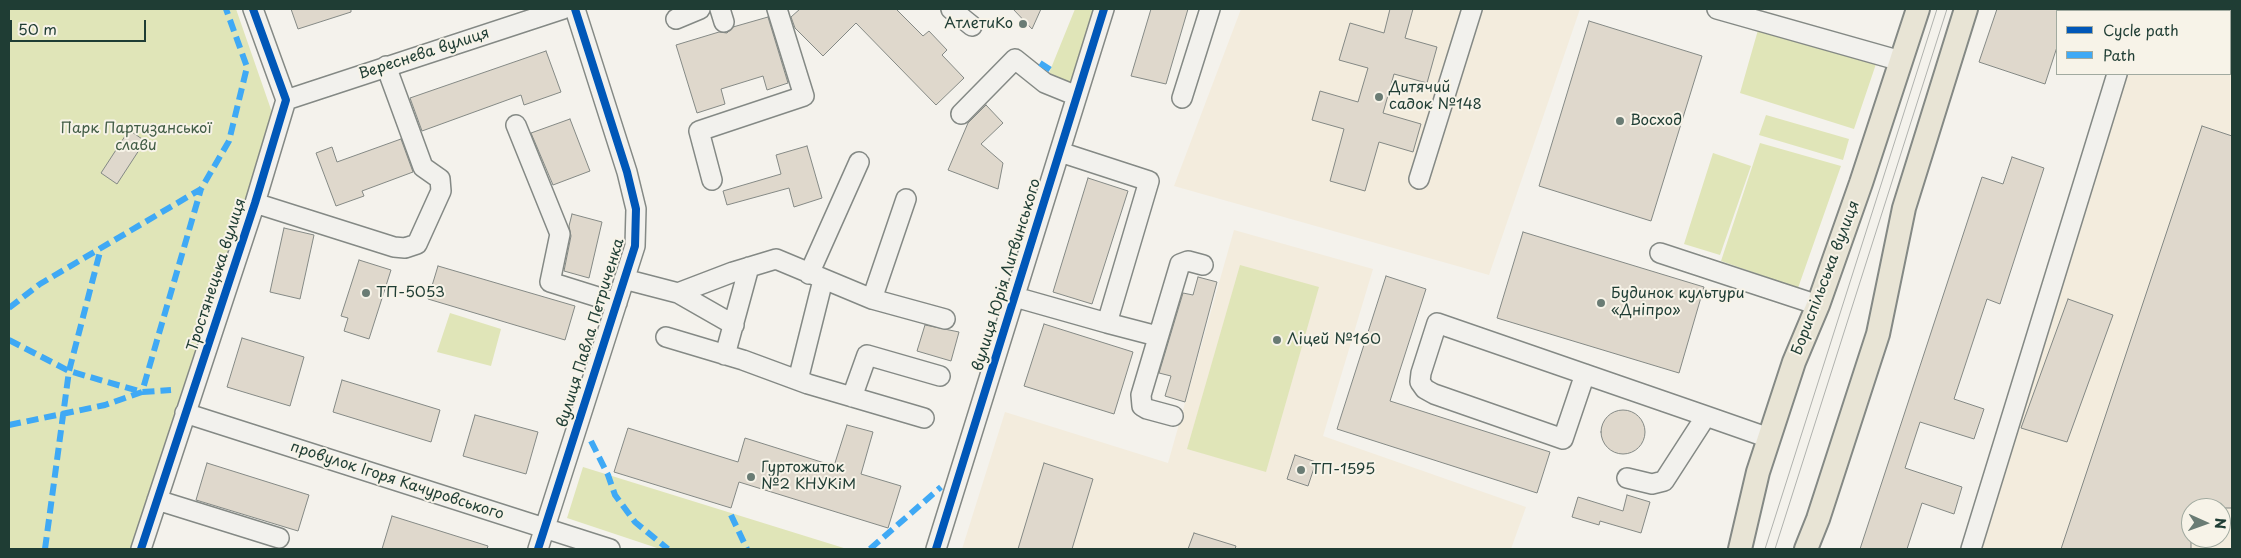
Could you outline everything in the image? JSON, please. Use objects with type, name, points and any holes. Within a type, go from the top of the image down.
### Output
[{"type":"main road","name":"Бориспільська вулиця","points":[[1740,549],[1758,472],[1794,362],[1818,305],[1918,9]]},
{"type":"main road","points":[[1806,549],[1818,519],[1878,334],[1904,208],[1966,9]]},
{"type":"street","points":[[254,9],[286,100]]},
{"type":"street","name":"Вереснева вулиця","points":[[286,100],[563,9]]},
{"type":"street","name":"вулиця Павла Петриченка","points":[[538,549],[634,246],[636,209],[627,172],[575,9]]},
{"type":"street","points":[[676,18],[700,9]]},
{"type":"street","points":[[712,180],[699,131],[804,96],[777,9]]},
{"type":"street","points":[[951,9],[972,26]]},
{"type":"street","name":"вулиця Юрія Литвинського","points":[[936,549],[1104,9]]},
{"type":"street","points":[[1182,98],[1210,9]]},
{"type":"street","points":[[1419,179],[1472,9]]},
{"type":"street","points":[[1717,9],[1900,61]]},
{"type":"street","points":[[961,114],[1015,59],[1045,83],[1077,96]]},
{"type":"street","points":[[255,202],[394,247],[405,248],[417,244],[442,191],[440,179],[422,167],[386,66]]},
{"type":"street","points":[[1972,549],[2117,75]]},
{"type":"street","name":"Тростянецька вулиця","points":[[141,549],[255,202],[286,100]]},
{"type":"street","points":[[516,125],[560,234],[550,282],[617,302]]},
{"type":"street","points":[[1060,152],[1149,181],[1107,323]]},
{"type":"street","points":[[798,380],[816,277],[859,162]]},
{"type":"street","points":[[872,299],[906,199]]},
{"type":"street","points":[[1660,252],[1818,305]]},
{"type":"street","points":[[678,293],[776,259],[872,299],[945,319]]},
{"type":"street","points":[[1173,416],[1147,409],[1142,406],[1141,401],[1157,336],[1180,264],[1188,261],[1203,265]]},
{"type":"street","points":[[726,355],[749,267]]},
{"type":"street","points":[[624,279],[678,293],[734,325]]},
{"type":"street","points":[[1015,297],[1157,336]]},
{"type":"street","points":[[1585,374],[1563,438],[1434,394],[1424,389],[1420,382],[1420,373],[1437,323],[1585,374],[1769,438]]},
{"type":"street","points":[[666,337],[924,418]]},
{"type":"street","points":[[852,396],[867,355],[940,376]]},
{"type":"street","name":"провулок Ігоря Качуровського","points":[[185,413],[610,549]]},
{"type":"street","points":[[1627,478],[1652,484],[1664,480],[1706,416]]},
{"type":"street","points":[[156,500],[280,538]]},
{"type":"shaded area","name":"Дитячий садок №148","points":[[1241,9],[1580,9],[1489,275],[1174,186]]},
{"type":"shaded area","points":[[2128,9],[2232,9],[2232,549],[1971,549],[2109,75],[2231,75],[2231,10]]},
{"type":"shaded area","name":"Ліцей №160","points":[[1234,230],[1373,269],[1323,436],[1526,507],[1511,549],[962,549],[1005,412],[1168,463]]},
{"type":"green space","name":"Парк Партизанської слави","points":[[9,9],[236,9],[275,121],[130,549],[9,549]]},
{"type":"green space","points":[[1075,9],[1104,9],[1077,96],[1045,83]]},
{"type":"green space","points":[[1758,30],[1876,64],[1854,129],[1740,93]]},
{"type":"green space","points":[[1766,115],[1849,139],[1843,160],[1759,135]]},
{"type":"green space","points":[[1760,143],[1841,166],[1798,288],[1721,261]]},
{"type":"green space","points":[[1713,153],[1751,166],[1720,255],[1684,244]]},
{"type":"green space","points":[[1240,265],[1319,287],[1266,472],[1187,449]]},
{"type":"green space","points":[[450,313],[501,329],[491,366],[437,352]]},
{"type":"green space","points":[[583,467],[847,549],[660,549],[567,518]]},
{"type":"building","points":[[291,9],[351,9],[351,12],[298,29]]},
{"type":"building","points":[[800,9],[896,9],[923,36],[929,31],[947,50],[942,55],[964,78],[936,105],[856,23],[823,56],[795,28],[791,17]]},
{"type":"building","points":[[1013,9],[1041,9],[1032,29]]},
{"type":"building","points":[[1151,9],[1188,9],[1166,84],[1131,76]]},
{"type":"building","points":[[1390,9],[1413,9],[1405,38],[1437,47],[1427,83],[1394,74],[1383,113],[1421,124],[1413,152],[1379,142],[1365,191],[1330,181],[1344,129],[1312,120],[1320,91],[1358,102],[1368,68],[1339,60],[1350,23],[1384,33]]},
{"type":"building","points":[[1997,9],[2057,9],[2056,50],[2045,84],[1979,62]]},
{"type":"building","points":[[768,17],[788,83],[767,90],[763,76],[721,89],[725,104],[697,113],[676,45],[719,32],[727,33],[733,27]]},
{"type":"building","name":"Восход","points":[[1589,21],[1702,56],[1651,221],[1539,186]]},
{"type":"building","points":[[546,51],[561,92],[524,105],[521,95],[422,131],[410,98]]},
{"type":"building","points":[[986,105],[1003,123],[981,144],[1003,163],[998,189],[948,170],[968,123]]},
{"type":"building","points":[[570,119],[590,171],[553,185],[531,133]]},
{"type":"building","points":[[2202,126],[2232,136],[2232,508],[2231,498],[2181,498],[2181,548],[2191,549],[2061,549]]},
{"type":"building","points":[[129,130],[145,141],[117,184],[101,173]]},
{"type":"building","points":[[401,139],[413,172],[362,191],[364,196],[336,206],[316,153],[332,147],[337,162]]},
{"type":"building","points":[[807,146],[822,198],[794,207],[789,188],[727,205],[723,191],[781,174],[776,155]]},
{"type":"building","points":[[2012,157],[2044,168],[2000,304],[1987,299],[1954,399],[1984,409],[1974,439],[1920,422],[1905,468],[1962,487],[1954,514],[1922,503],[1907,549],[1860,549],[1982,177],[2003,184]]},
{"type":"building","points":[[1088,178],[1128,191],[1092,304],[1053,292]]},
{"type":"building","points":[[572,214],[602,222],[589,278],[564,271],[571,236],[569,226]]},
{"type":"building","points":[[284,228],[314,235],[300,299],[270,292]]},
{"type":"building","name":"Будинок культури «Дніпро»","points":[[1523,232],[1704,287],[1679,373],[1497,318]]},
{"type":"building","name":"ТП-5053","points":[[359,260],[391,270],[369,339],[344,331],[348,318],[341,316]]},
{"type":"building","points":[[438,266],[575,306],[565,340],[428,299]]},
{"type":"building","points":[[1386,276],[1426,289],[1390,401],[1550,452],[1537,493],[1337,429]]},
{"type":"building","points":[[1198,277],[1217,282],[1185,402],[1165,396],[1171,376],[1159,373],[1183,293],[1193,295]]},
{"type":"building","points":[[2068,299],[2113,315],[2067,442],[2021,428]]},
{"type":"building","points":[[1044,324],[1133,352],[1114,414],[1024,386]]},
{"type":"building","points":[[925,325],[959,332],[951,361],[917,351]]},
{"type":"building","points":[[242,338],[304,357],[290,406],[227,387]]},
{"type":"building","points":[[342,380],[440,410],[431,442],[333,412]]},
{"type":"building","points":[[1627,410],[1639,416],[1644,423],[1644,441],[1639,448],[1632,453],[1619,454],[1611,451],[1604,444],[1601,428],[1604,420],[1611,413]]},
{"type":"building","points":[[475,415],[538,432],[526,474],[463,456]]},
{"type":"building","name":"Гуртожиток №2 КНУКіМ","points":[[847,425],[873,432],[861,474],[901,486],[888,528],[739,482],[731,508],[614,472],[628,428],[738,462],[745,438],[834,466]]},
{"type":"building","name":"ТП-1595","points":[[1295,455],[1316,462],[1308,486],[1287,479]]},
{"type":"building","points":[[207,463],[309,495],[298,531],[196,500]]},
{"type":"building","points":[[1044,463],[1093,479],[1072,549],[1018,549]]},
{"type":"building","points":[[1627,495],[1650,502],[1641,533],[1600,521],[1599,525],[1572,517],[1578,497],[1623,511]]},
{"type":"building","points":[[392,516],[488,546],[487,549],[382,549]]},
{"type":"building","points":[[1194,533],[1236,546],[1235,549],[1188,549]]},
{"type":"tram line","points":[[1765,549],[1937,9]]},
{"type":"tram line","points":[[1775,549],[1947,9]]},
{"type":"marked path","points":[[9,308],[40,284],[201,189],[229,141],[247,67],[226,9]]},
{"type":"marked path","points":[[1040,63],[1051,70]]},
{"type":"marked path","points":[[9,425],[105,405],[142,392],[201,189]]},
{"type":"marked path","points":[[45,549],[69,371],[101,248]]},
{"type":"marked path","points":[[9,340],[69,371],[142,392],[171,390]]},
{"type":"marked path","points":[[591,441],[608,475],[615,495],[635,522],[668,549]]},
{"type":"marked path","points":[[870,549],[941,487]]},
{"type":"marked path","points":[[731,515],[747,549]]},
{"type":"cycle path","points":[[141,549],[255,203],[286,100],[253,9]]},
{"type":"cycle path","points":[[538,549],[635,246],[636,209],[627,172],[575,9]]},
{"type":"cycle path","points":[[936,549],[1104,9]]},
{"type":"place","name":"АтлетиКо","points":[[1023,24]]},
{"type":"place","name":"Дитячий садок №148","points":[[1379,97]]},
{"type":"place","name":"Восход","points":[[1620,121]]},
{"type":"place","name":"ТП-5053","points":[[366,293]]},
{"type":"place","name":"Будинок культури «Дніпро»","points":[[1601,303]]},
{"type":"place","name":"Ліцей №160","points":[[1277,340]]},
{"type":"place","name":"ТП-1595","points":[[1301,470]]},
{"type":"place","name":"Гуртожиток №2 КНУКіМ","points":[[751,477]]}]
